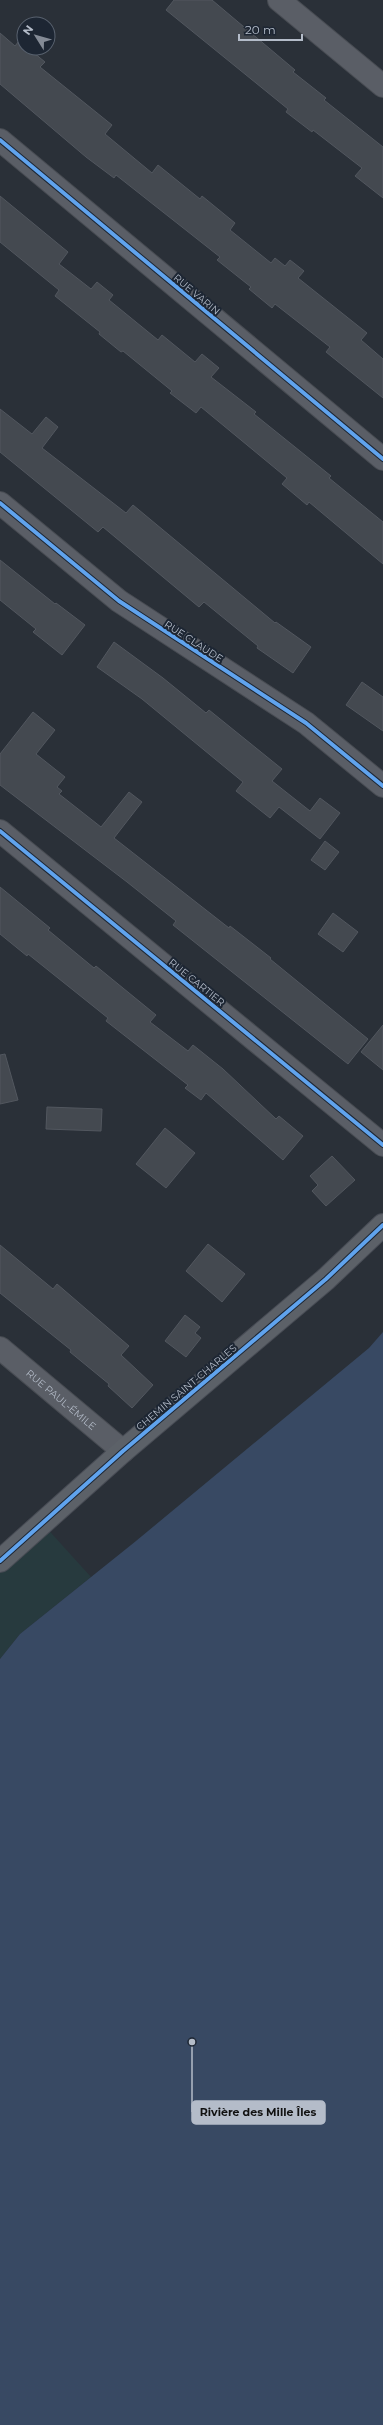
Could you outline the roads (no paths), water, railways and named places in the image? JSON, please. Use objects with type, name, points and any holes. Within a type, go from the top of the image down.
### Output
[{"type":"main road","name":"CHEMIN SAINT-CHARLES","points":[[0,1561],[123,1451],[326,1279],[383,1225]]},
{"type":"street","points":[[279,0],[383,86]]},
{"type":"street","name":"RUE VARIN","points":[[0,140],[383,460]]},
{"type":"street","name":"RUE CLAUDE","points":[[0,503],[119,601],[306,723],[383,786]]},
{"type":"street","name":"RUE CARTIER","points":[[0,831],[383,1145]]},
{"type":"street","name":"RUE PAUL-ÉMILE","points":[[0,1348],[123,1451]]},
{"type":"water","points":[[383,1332],[383,2425],[0,2425],[0,1659],[20,1634],[136,1541],[369,1348]]},
{"type":"place","name":"Rivière des Mille Îles","points":[[192,2042]]}]
